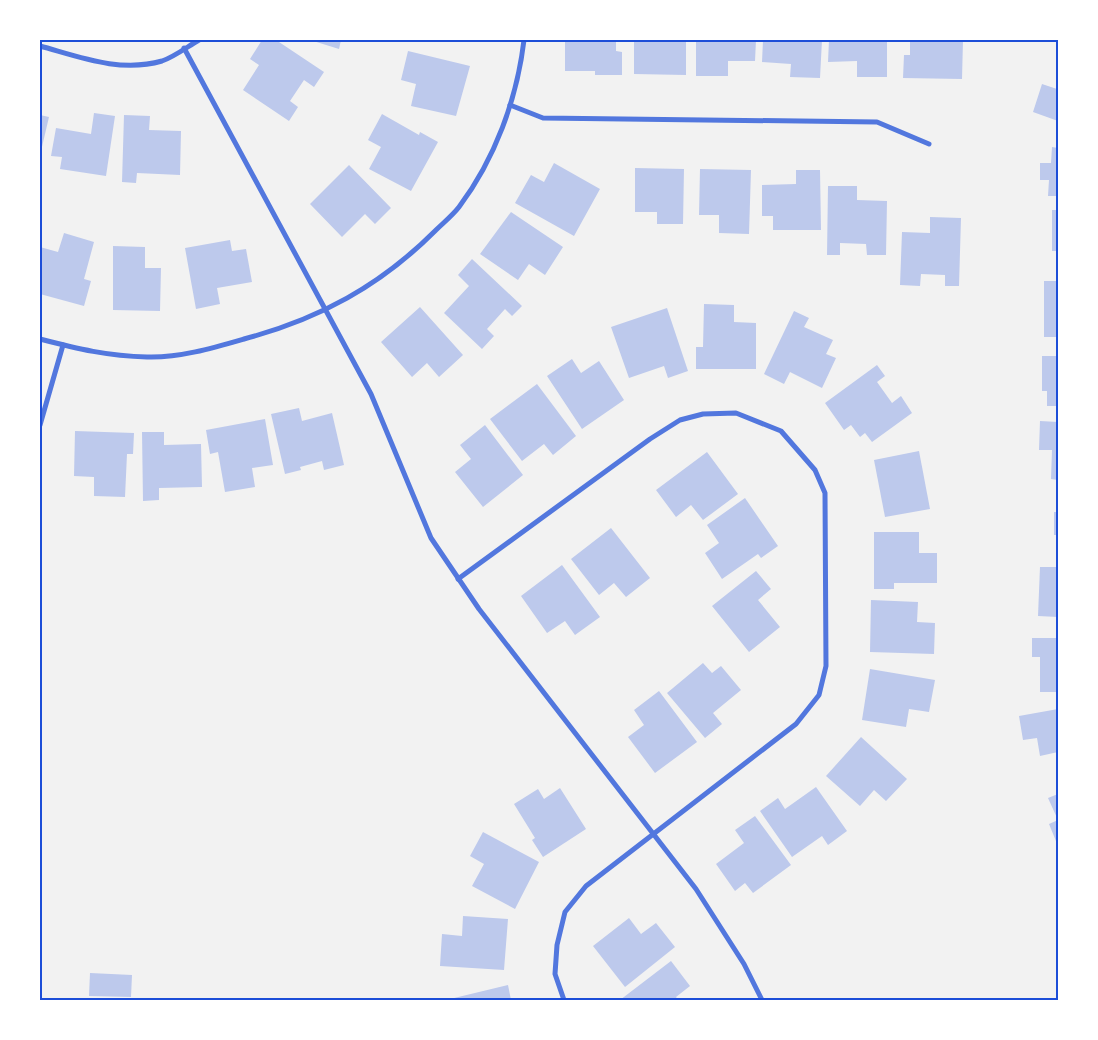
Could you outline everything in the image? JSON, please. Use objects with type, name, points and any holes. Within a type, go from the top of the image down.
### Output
[{"type":"street","points":[[40,46],[109,65],[140,65],[163,60],[199,40]]},
{"type":"street","points":[[40,339],[97,354],[150,358],[206,350],[286,328],[362,291],[414,252],[459,208],[494,150],[519,79],[524,40]]},
{"type":"street","points":[[184,48],[371,394],[431,538],[478,609],[696,889],[744,964],[762,1000]]},
{"type":"street","points":[[510,105],[543,118],[877,122],[930,144]]},
{"type":"street","points":[[40,425],[63,345]]},
{"type":"street","points":[[458,579],[650,439],[680,420],[703,414],[736,413],[780,431],[816,470],[825,493],[826,666],[819,695],[796,724],[586,886],[566,912],[557,945],[556,974],[564,1000]]},
{"type":"building","points":[[262,40],[276,40],[324,72],[314,87],[304,80],[290,101],[298,107],[289,121],[243,90],[259,65],[250,59]]},
{"type":"building","points":[[310,40],[341,40],[339,49]]},
{"type":"building","points":[[565,40],[616,40],[616,51],[622,52],[622,75],[595,75],[595,71],[565,71]]},
{"type":"building","points":[[634,40],[686,40],[686,75],[634,74]]},
{"type":"building","points":[[696,40],[756,40],[755,61],[728,61],[728,76],[696,76]]},
{"type":"building","points":[[763,40],[822,40],[820,78],[790,77],[791,64],[762,62]]},
{"type":"building","points":[[829,40],[887,40],[887,77],[857,77],[857,61],[828,62]]},
{"type":"building","points":[[910,40],[963,40],[962,79],[903,78],[904,55],[910,55]]},
{"type":"building","points":[[408,51],[470,66],[456,116],[411,106],[416,84],[401,80]]},
{"type":"building","points":[[1042,84],[1057,89],[1058,86],[1058,121],[1033,112]]},
{"type":"building","points":[[94,113],[115,116],[106,176],[60,169],[62,157],[51,156],[56,128],[91,134]]},
{"type":"building","points":[[382,114],[419,135],[420,132],[438,142],[411,191],[369,169],[381,147],[368,140]]},
{"type":"building","points":[[40,115],[49,117],[41,151],[40,151]]},
{"type":"building","points":[[124,115],[150,116],[149,130],[181,131],[180,175],[137,173],[136,183],[122,182]]},
{"type":"building","points":[[1052,147],[1058,148],[1058,196],[1048,196],[1049,180],[1040,180],[1040,163],[1051,163]]},
{"type":"building","points":[[554,163],[600,189],[574,236],[515,203],[531,175],[544,182]]},
{"type":"building","points":[[349,165],[391,208],[375,224],[365,214],[342,237],[310,204]]},
{"type":"building","points":[[635,168],[684,169],[683,224],[657,224],[657,212],[635,212]]},
{"type":"building","points":[[700,169],[751,170],[749,234],[719,233],[719,215],[699,215]]},
{"type":"building","points":[[796,170],[820,170],[821,230],[773,230],[773,216],[762,216],[762,185],[796,184]]},
{"type":"building","points":[[828,186],[857,186],[857,200],[887,201],[886,255],[867,255],[866,244],[840,243],[840,255],[827,255]]},
{"type":"building","points":[[1052,210],[1058,210],[1058,251],[1052,251]]},
{"type":"building","points":[[511,212],[563,247],[545,275],[529,264],[518,280],[480,254]]},
{"type":"building","points":[[930,217],[961,218],[959,286],[945,286],[945,275],[921,274],[920,286],[900,285],[902,232],[930,233]]},
{"type":"building","points":[[64,233],[94,242],[84,279],[91,281],[84,306],[40,294],[40,247],[58,252]]},
{"type":"building","points":[[230,240],[232,251],[246,249],[252,282],[217,288],[220,304],[196,309],[185,248]]},
{"type":"building","points":[[113,246],[145,247],[145,268],[161,268],[160,311],[113,310]]},
{"type":"building","points":[[472,259],[522,306],[512,316],[505,309],[487,329],[494,336],[482,349],[444,313],[469,286],[458,275]]},
{"type":"building","points":[[1044,281],[1058,281],[1058,337],[1044,337]]},
{"type":"building","points":[[704,304],[734,305],[734,322],[756,323],[756,369],[696,369],[696,347],[703,347]]},
{"type":"building","points":[[420,307],[463,355],[439,377],[427,363],[412,377],[381,342]]},
{"type":"building","points":[[667,308],[688,371],[668,378],[664,366],[629,378],[611,327]]},
{"type":"building","points":[[794,311],[809,318],[804,327],[833,340],[826,354],[836,358],[822,388],[790,372],[784,384],[764,374]]},
{"type":"building","points":[[1042,356],[1058,356],[1058,406],[1047,406],[1047,391],[1042,391]]},
{"type":"building","points":[[572,359],[581,373],[599,361],[624,400],[582,429],[547,376]]},
{"type":"building","points":[[877,365],[885,376],[877,382],[892,403],[901,396],[912,413],[872,442],[865,433],[860,437],[851,425],[844,430],[825,403]]},
{"type":"building","points":[[537,384],[576,436],[553,455],[544,444],[522,461],[490,419]]},
{"type":"building","points":[[299,408],[302,421],[332,413],[344,465],[324,470],[322,461],[300,467],[301,470],[285,474],[271,414]]},
{"type":"building","points":[[265,419],[273,465],[252,468],[255,487],[225,492],[218,452],[210,454],[206,430]]},
{"type":"building","points":[[1040,421],[1058,422],[1058,480],[1051,479],[1052,450],[1039,450]]},
{"type":"building","points":[[485,425],[523,475],[483,507],[455,472],[471,459],[460,445]]},
{"type":"building","points":[[75,431],[134,433],[133,454],[127,454],[125,497],[94,496],[94,477],[74,476]]},
{"type":"building","points":[[142,432],[164,432],[164,445],[201,444],[202,487],[159,488],[159,500],[143,501]]},
{"type":"building","points":[[919,451],[930,509],[885,517],[874,460]]},
{"type":"building","points":[[707,452],[738,494],[703,520],[691,505],[676,517],[656,490]]},
{"type":"building","points":[[745,498],[778,546],[761,558],[758,554],[722,579],[705,553],[719,543],[707,525]]},
{"type":"building","points":[[1054,512],[1058,512],[1058,535],[1054,535]]},
{"type":"building","points":[[611,528],[650,578],[626,597],[614,583],[599,595],[571,559]]},
{"type":"building","points":[[874,532],[919,532],[919,553],[937,553],[937,583],[894,583],[894,589],[874,589]]},
{"type":"building","points":[[562,565],[600,617],[575,635],[565,621],[547,633],[521,596]]},
{"type":"building","points":[[1040,567],[1058,567],[1058,617],[1038,616]]},
{"type":"building","points":[[756,571],[771,589],[758,600],[780,627],[749,652],[712,606]]},
{"type":"building","points":[[871,600],[918,602],[917,622],[935,623],[934,654],[870,652]]},
{"type":"building","points":[[1032,638],[1058,638],[1058,692],[1040,692],[1040,657],[1032,657]]},
{"type":"building","points":[[703,663],[712,673],[721,666],[741,690],[713,713],[722,724],[705,738],[667,693]]},
{"type":"building","points":[[870,669],[935,680],[929,712],[909,709],[906,727],[862,720]]},
{"type":"building","points":[[659,691],[697,742],[655,773],[628,737],[644,725],[634,710]]},
{"type":"building","points":[[1058,709],[1058,752],[1040,756],[1037,738],[1023,740],[1019,716]]},
{"type":"building","points":[[861,737],[907,779],[886,801],[874,790],[860,806],[826,776]]},
{"type":"building","points":[[816,787],[847,831],[828,845],[822,836],[792,857],[760,811],[778,798],[785,809]]},
{"type":"building","points":[[560,788],[586,829],[543,857],[532,840],[535,838],[514,804],[538,789],[544,799]]},
{"type":"building","points":[[1058,794],[1058,820],[1048,798]]},
{"type":"building","points":[[755,816],[791,865],[753,893],[745,883],[735,891],[716,864],[744,843],[735,830]]},
{"type":"building","points":[[1058,820],[1058,846],[1049,824]]},
{"type":"building","points":[[483,832],[539,862],[515,909],[472,886],[484,864],[470,856]]},
{"type":"building","points":[[463,916],[508,919],[504,970],[440,966],[442,934],[462,936]]},
{"type":"building","points":[[629,918],[641,934],[656,923],[675,947],[625,987],[593,946]]},
{"type":"building","points":[[671,961],[690,986],[676,997],[678,1000],[620,1000]]},
{"type":"building","points":[[90,973],[132,975],[131,997],[89,996]]},
{"type":"building","points":[[508,985],[511,1000],[450,1000],[450,999]]}]
